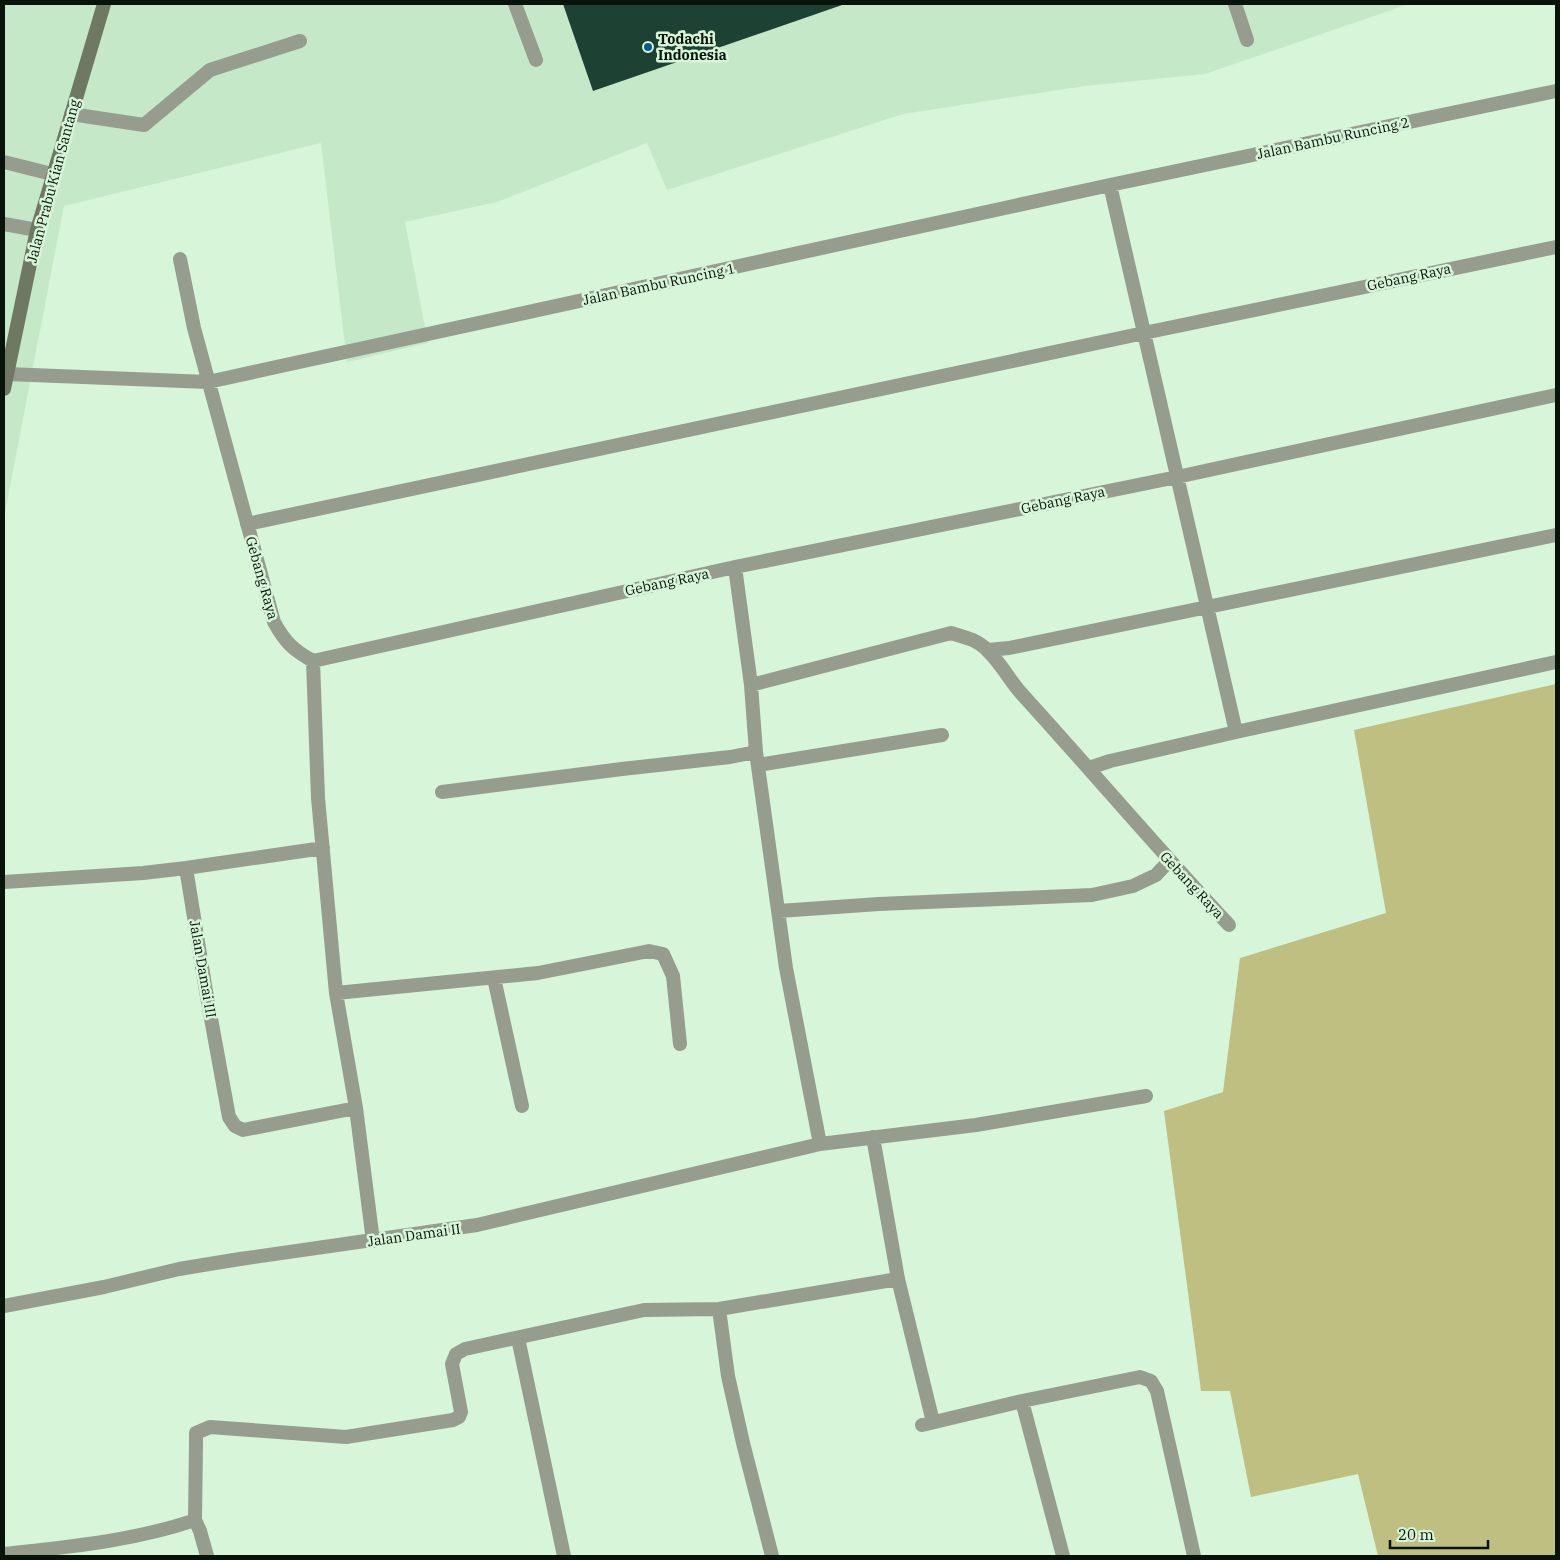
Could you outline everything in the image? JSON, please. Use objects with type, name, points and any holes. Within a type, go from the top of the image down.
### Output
[{"type":"main road","name":"Jalan Prabu Kian Santang","points":[[4,389],[5,374],[37,230],[52,174],[104,4]]},
{"type":"street","points":[[515,4],[536,60]]},
{"type":"street","points":[[1234,4],[1247,40]]},
{"type":"street","points":[[71,114],[144,125],[210,70],[300,41]]},
{"type":"street","name":"Jalan Bambu Runcing 2","points":[[1110,185],[1556,92]]},
{"type":"street","points":[[4,162],[52,174]]},
{"type":"street","points":[[1110,185],[1236,732]]},
{"type":"street","name":"Jalan Bambu Runcing 1","points":[[208,382],[1110,185]]},
{"type":"street","points":[[4,224],[37,230]]},
{"type":"street","name":"Gebang Raya","points":[[247,524],[1556,247]]},
{"type":"street","name":"Gebang Raya","points":[[180,259],[194,328],[274,622],[283,639],[296,652],[313,661],[735,567],[1177,477],[1556,394]]},
{"type":"street","points":[[5,374],[208,382]]},
{"type":"street","points":[[750,685],[951,633],[972,639],[988,650],[1008,648],[1556,535]]},
{"type":"street","points":[[735,567],[757,759],[786,968],[820,1144]]},
{"type":"street","name":"Gebang Raya","points":[[988,650],[1011,681],[1169,861],[1229,925]]},
{"type":"street","points":[[313,661],[318,798],[336,993],[356,1108],[374,1241]]},
{"type":"street","points":[[1089,768],[1110,761],[1236,732],[1556,662]]},
{"type":"street","points":[[442,792],[730,757],[757,759],[942,735]]},
{"type":"street","points":[[4,882],[142,873],[323,848]]},
{"type":"street","points":[[779,911],[879,904],[1092,895],[1133,886],[1156,875],[1169,861]]},
{"type":"street","name":"Jalan Damai III","points":[[186,868],[229,1117],[234,1126],[243,1130],[356,1108]]},
{"type":"street","points":[[336,993],[538,973],[649,952],[663,954],[673,976],[680,1044]]},
{"type":"street","points":[[494,978],[522,1106]]},
{"type":"street","name":"Jalan Damai II","points":[[4,1306],[104,1287],[178,1269],[477,1225],[820,1144],[976,1125],[1146,1096]]},
{"type":"street","points":[[873,1138],[898,1279],[928,1424],[1140,1377],[1151,1382],[1156,1391],[1194,1556]]},
{"type":"street","points":[[206,1556],[200,1531],[195,1520],[196,1434],[210,1427],[346,1437],[453,1420],[459,1417],[461,1412],[452,1364],[456,1354],[465,1349],[644,1310],[719,1309],[898,1279]]},
{"type":"street","points":[[719,1309],[728,1376],[743,1444],[772,1556]]},
{"type":"street","points":[[518,1338],[564,1556]]},
{"type":"street","points":[[1022,1402],[1063,1556]]},
{"type":"street","points":[[4,1554],[79,1546],[167,1530],[195,1520]]},
{"type":"shaded area","points":[[4,4],[1409,4],[1205,74],[1085,86],[903,114],[667,190],[647,143],[497,202],[405,222],[428,343],[347,362],[321,143],[64,206],[4,518]]},
{"type":"shaded area","points":[[1556,684],[1556,1556],[1378,1556],[1358,1474],[1251,1497],[1230,1391],[1201,1391],[1164,1111],[1223,1092],[1240,958],[1386,913],[1354,730]]},
{"type":"building","name":"Todachi Indonesia","points":[[563,4],[845,4],[593,91]]},
{"type":"place","name":"Todachi Indonesia","points":[[648,47]]}]
